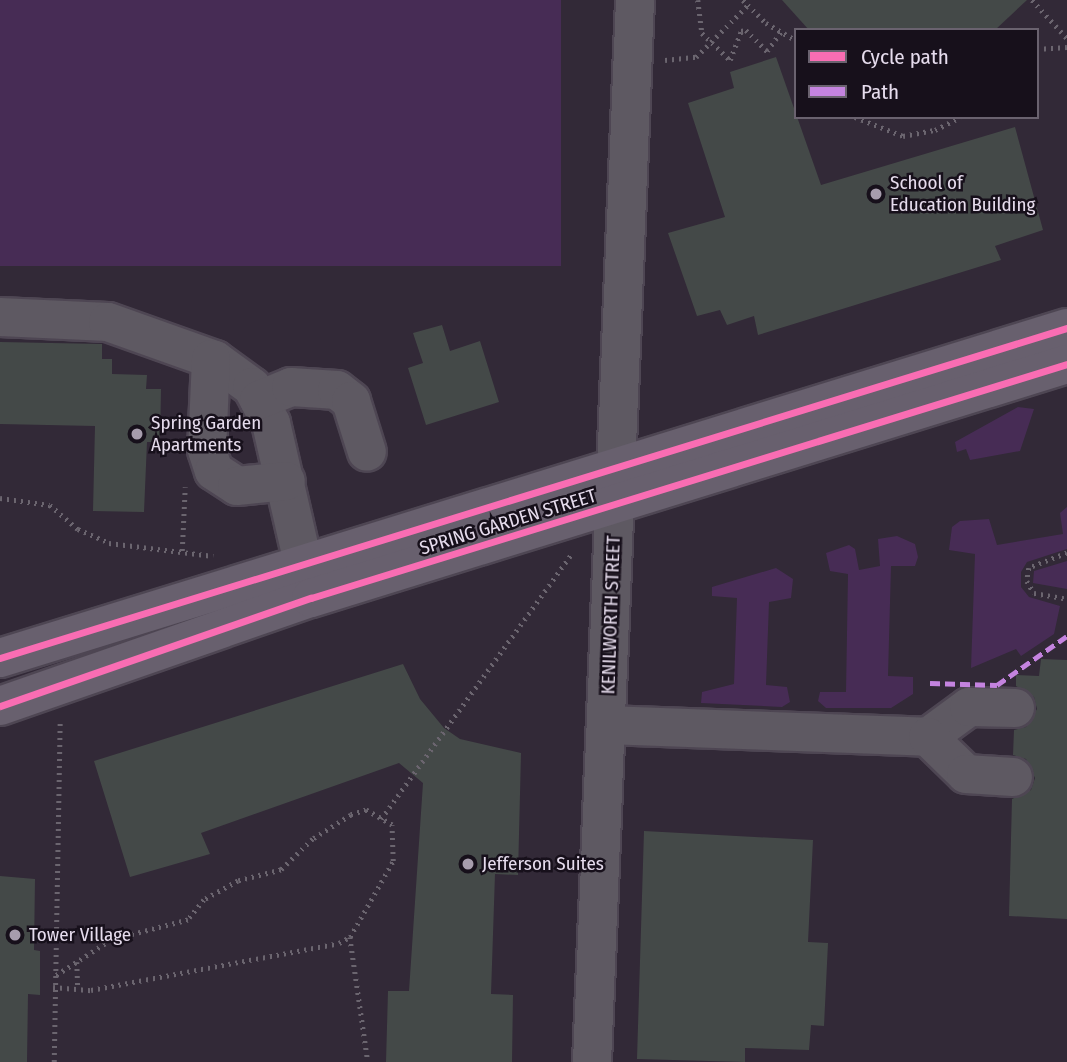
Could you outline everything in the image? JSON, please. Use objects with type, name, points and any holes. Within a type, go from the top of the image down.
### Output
[{"type":"main road","name":"SPRING GARDEN STREET","points":[[0,706],[60,687],[306,581],[616,469],[1067,328]]},
{"type":"main road","name":"SPRING GARDEN STREET","points":[[0,658],[244,582],[306,581],[616,506],[1067,364]]},
{"type":"street","name":"KENILWORTH STREET","points":[[592,1062],[635,0]]},
{"type":"street","points":[[0,317],[108,322],[211,359],[252,387],[271,423],[286,481],[306,581]]},
{"type":"street","points":[[211,359],[207,450],[214,471],[237,486],[286,481]]},
{"type":"street","points":[[259,400],[291,387],[337,390],[351,401],[367,452]]},
{"type":"street","points":[[606,725],[928,737],[969,707],[1015,708]]},
{"type":"street","points":[[928,737],[966,774],[1013,777]]},
{"type":"path","points":[[698,0],[698,23],[712,44],[730,60],[741,31],[746,30],[767,51],[781,32]]},
{"type":"path","points":[[743,0],[781,32],[794,39]]},
{"type":"path","points":[[1032,0],[1067,38]]},
{"type":"path","points":[[632,60],[686,59],[712,44],[748,5]]},
{"type":"path","points":[[1039,49],[1067,47]]},
{"type":"path","points":[[860,119],[903,136],[935,130],[956,119]]},
{"type":"path","points":[[182,551],[185,486],[207,450]]},
{"type":"path","points":[[0,498],[50,505],[78,529],[110,543],[231,560],[244,582]]},
{"type":"path","points":[[381,819],[574,549]]},
{"type":"path","points":[[1067,553],[1030,568],[1027,581],[1034,593],[1067,599]]},
{"type":"path","points":[[54,1062],[53,986],[60,687]]},
{"type":"path","points":[[54,977],[111,940],[188,920],[204,900],[238,881],[281,870],[313,839],[351,815],[366,810],[392,825],[393,861],[350,937],[368,1062]]},
{"type":"path","points":[[53,986],[78,989],[350,937]]},
{"type":"path","points":[[77,962],[78,989]]},
{"type":"shaded area","points":[[0,0],[561,0],[561,266],[0,266]]},
{"type":"shaded area","points":[[1018,407],[1034,409],[1020,451],[970,460],[966,449],[957,452],[955,442]]},
{"type":"shaded area","points":[[1067,507],[1067,549],[1027,562],[1021,572],[1021,587],[1029,597],[1060,606],[1054,634],[1021,656],[1016,649],[971,668],[975,554],[949,550],[952,527],[960,521],[989,519],[997,545],[1063,534],[1060,513]]},
{"type":"shaded area","points":[[897,536],[915,544],[918,557],[915,566],[891,566],[888,676],[913,677],[913,694],[891,708],[826,708],[818,701],[820,692],[846,692],[848,574],[830,571],[826,553],[849,545],[855,549],[859,570],[880,566],[878,539]]},
{"type":"shaded area","points":[[1067,561],[1067,589],[1033,583],[1034,571]]},
{"type":"shaded area","points":[[776,568],[793,579],[791,598],[769,602],[766,685],[787,687],[790,702],[782,707],[701,703],[702,692],[734,684],[737,598],[712,596],[712,587]]},
{"type":"building","points":[[782,0],[1027,0],[997,28],[807,28]]},
{"type":"building","name":"School of Education Building","points":[[776,57],[794,108],[794,119],[798,119],[821,185],[1015,127],[1043,230],[995,246],[1001,260],[758,335],[754,316],[727,325],[720,310],[697,316],[668,233],[725,217],[688,103],[734,88],[730,72]]},
{"type":"building","points":[[442,325],[450,351],[480,341],[499,402],[426,425],[408,368],[423,363],[413,333]]},
{"type":"building","name":"Spring Garden Apartments","points":[[0,342],[102,344],[102,359],[112,359],[112,374],[147,375],[146,389],[161,389],[160,442],[147,442],[144,512],[93,511],[95,426],[0,424]]},
{"type":"building","points":[[1041,659],[1067,660],[1067,919],[1009,916],[1012,799],[1031,790],[1035,778],[1026,759],[1013,755],[1014,730],[1026,727],[1037,709],[1034,697],[1016,686],[1016,675],[1039,676]]},
{"type":"building","name":"Jefferson Suites","points":[[403,664],[420,699],[444,728],[460,739],[521,753],[518,875],[495,874],[491,994],[513,995],[512,1062],[386,1062],[388,991],[409,991],[423,783],[399,763],[201,833],[210,854],[130,877],[94,761]]},
{"type":"building","points":[[644,831],[813,840],[808,942],[828,943],[824,1026],[811,1025],[809,1050],[745,1048],[745,1062],[637,1059]]},
{"type":"building","name":"Tower Village","points":[[0,876],[35,879],[34,950],[40,951],[40,995],[28,994],[27,1062],[0,1062]]},
{"type":"marked path","points":[[930,683],[997,685],[1067,636]]},
{"type":"cycle path","points":[[0,658],[1067,328]]},
{"type":"cycle path","points":[[0,706],[311,598],[1067,364]]},
{"type":"place","name":"School of Education Building","points":[[876,194]]},
{"type":"place","name":"Spring Garden Apartments","points":[[137,434]]},
{"type":"place","name":"Jefferson Suites","points":[[468,864]]},
{"type":"place","name":"Tower Village","points":[[15,935]]}]
